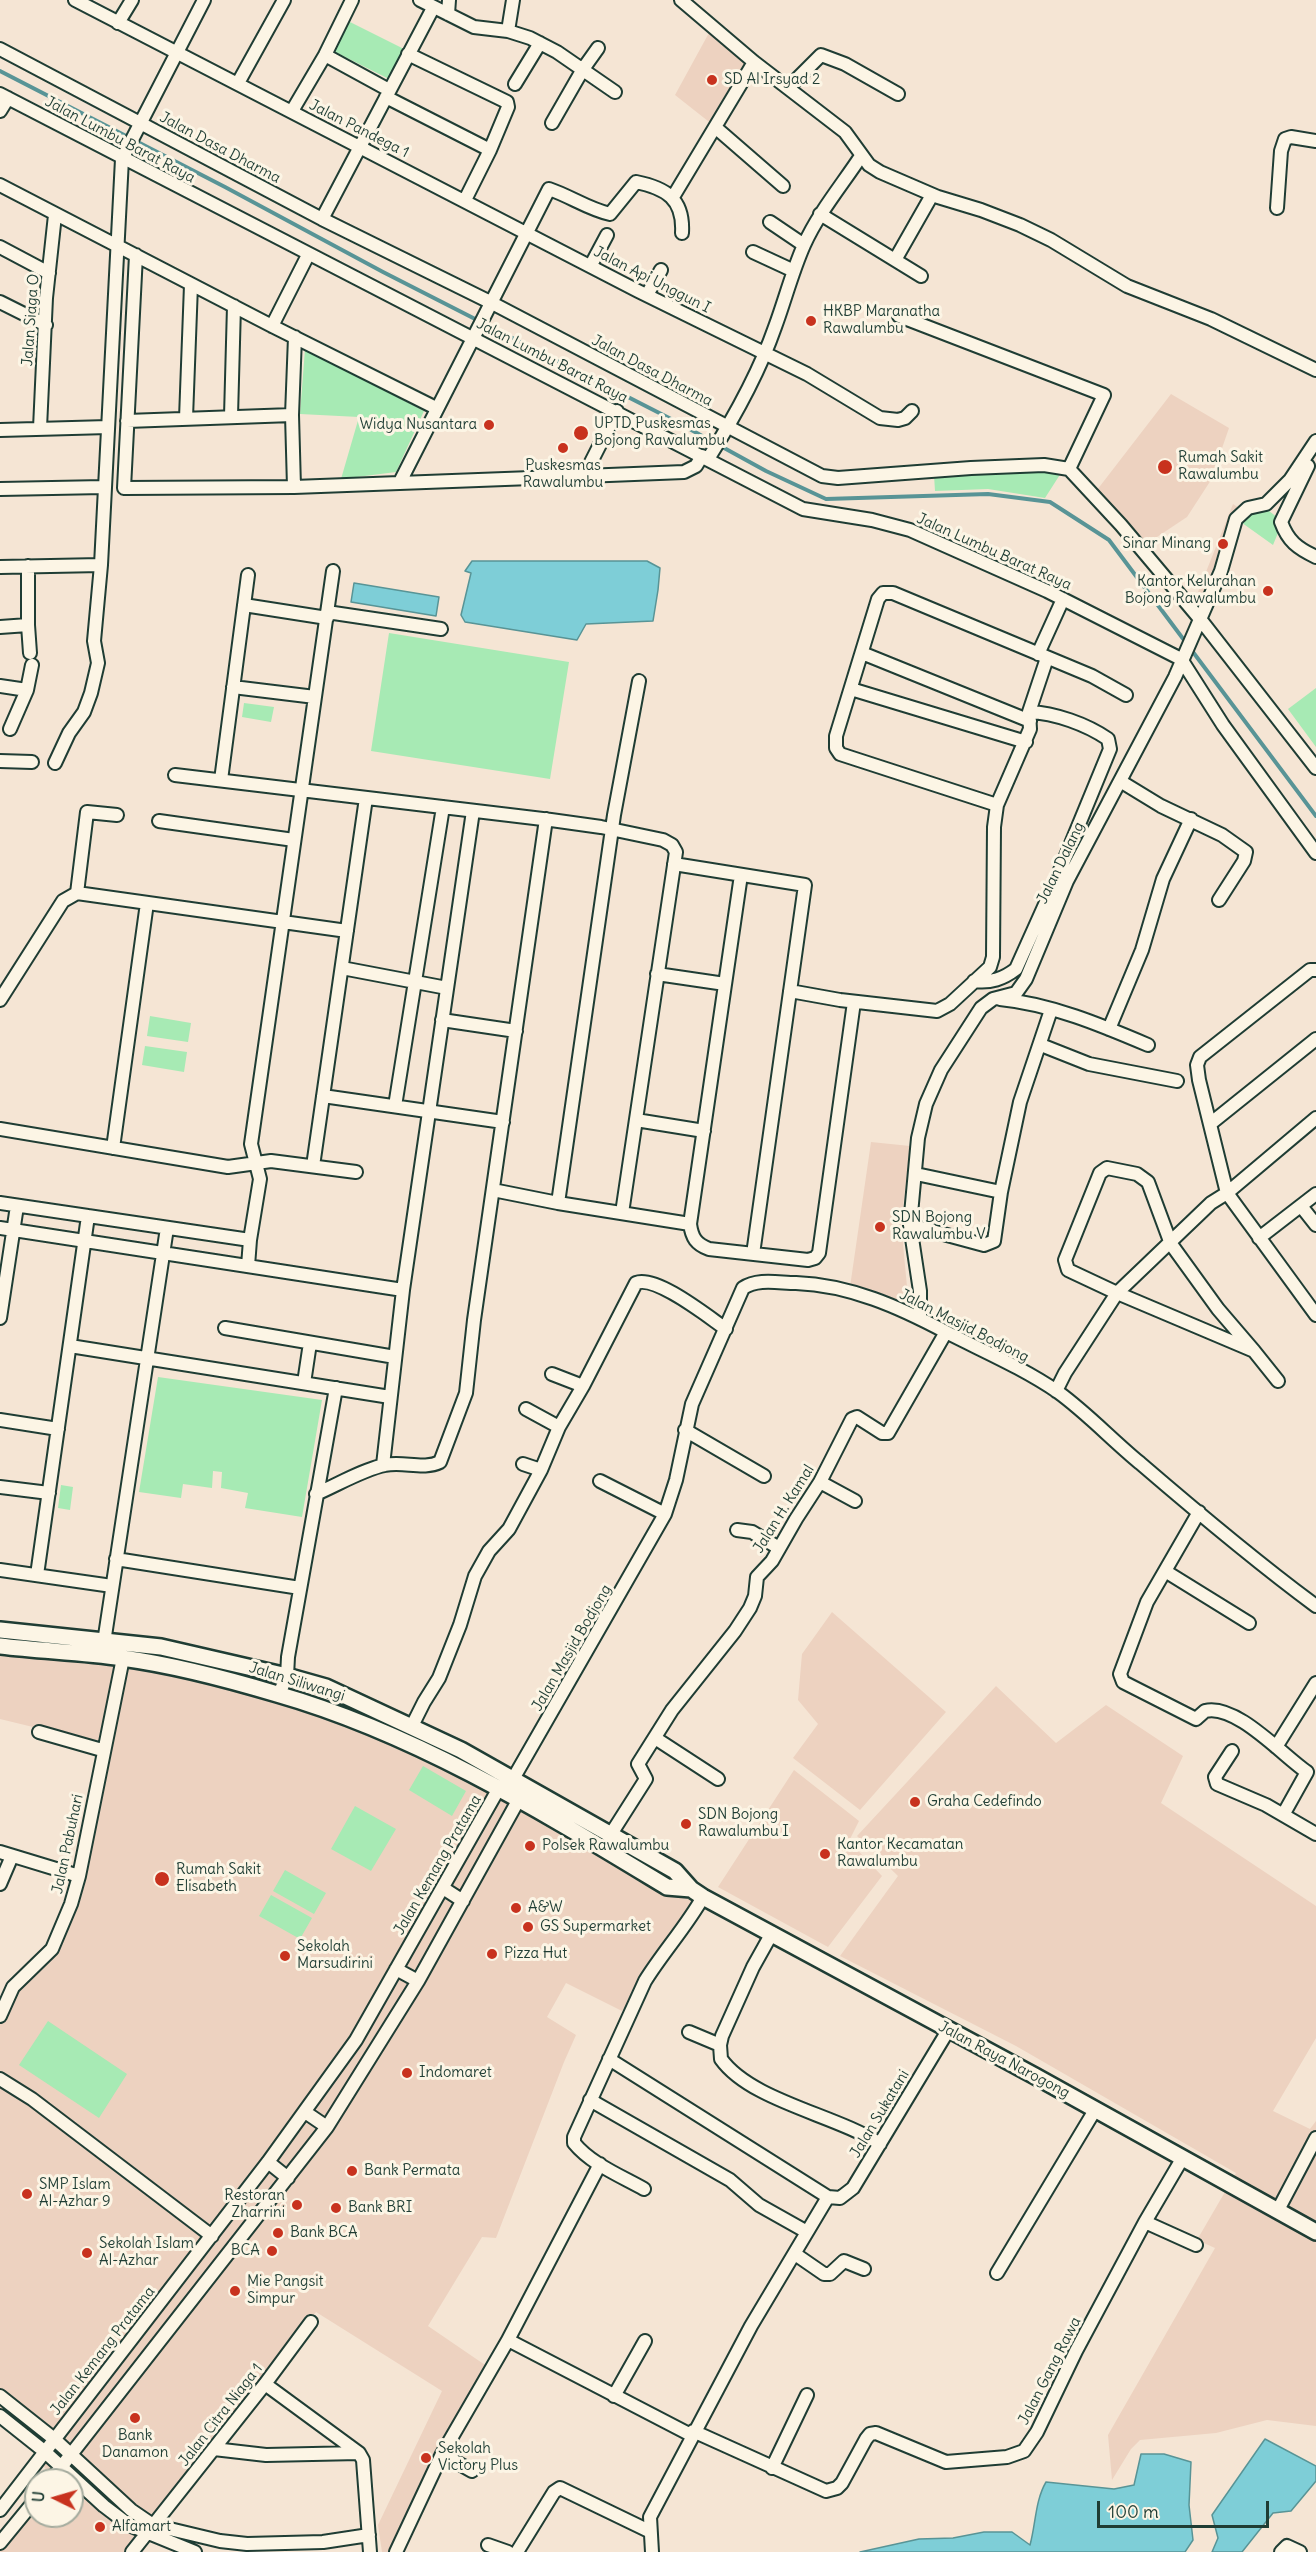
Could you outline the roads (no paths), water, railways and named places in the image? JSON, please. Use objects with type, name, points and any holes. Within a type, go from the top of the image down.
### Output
[{"type":"main road","name":"Jalan Siliwangi","points":[[0,1630],[161,1647],[326,1687],[412,1726],[513,1779],[565,1818]]},
{"type":"main road","name":"Jalan Siliwangi","points":[[0,1646],[123,1658],[218,1678],[279,1694],[406,1742],[519,1799],[565,1818]]},
{"type":"main road","name":"Jalan Raya Narogong","points":[[565,1818],[611,1834],[675,1871],[697,1893]]},
{"type":"main road","name":"Jalan Raya Narogong","points":[[565,1818],[666,1887],[697,1893],[772,1932],[1316,2232]]},
{"type":"street","name":"Jalan Pandega 1","points":[[75,0],[528,232]]},
{"type":"street","points":[[118,23],[132,0]]},
{"type":"street","points":[[55,763],[69,733],[84,712],[92,693],[98,663],[94,641],[101,565],[124,154],[204,0]]},
{"type":"street","points":[[238,83],[284,0]]},
{"type":"street","points":[[292,111],[325,55],[352,0]]},
{"type":"street","points":[[420,0],[474,27],[508,31],[540,43],[615,92]]},
{"type":"street","points":[[448,14],[449,0]]},
{"type":"street","points":[[508,31],[513,0]]},
{"type":"street","points":[[681,0],[754,62],[845,132],[868,165],[880,172],[932,195],[1020,225],[1067,249],[1127,286],[1211,319],[1316,370]]},
{"type":"street","points":[[322,219],[433,8]]},
{"type":"street","points":[[515,84],[540,43]]},
{"type":"street","points":[[552,123],[583,69],[598,48]]},
{"type":"street","name":"Jalan Dasa Dharma","points":[[0,49],[139,128],[322,219],[726,429],[822,476],[838,478],[1044,465],[1069,469]]},
{"type":"street","points":[[408,54],[507,102],[508,106],[490,150],[465,200]]},
{"type":"street","points":[[325,55],[387,93],[490,150]]},
{"type":"street","points":[[788,88],[821,55],[845,64],[897,94]]},
{"type":"street","points":[[673,197],[754,62]]},
{"type":"street","points":[[0,111],[4,97]]},
{"type":"street","name":"Jalan Lumbu Barat Raya","points":[[4,97],[124,154],[308,255],[476,333],[617,411],[707,456],[804,509],[872,520],[910,530],[1183,655],[1224,725],[1316,854]]},
{"type":"street","points":[[715,127],[783,186]]},
{"type":"street","points":[[1277,208],[1281,151],[1285,139],[1291,137],[1316,141]]},
{"type":"street","points":[[136,255],[124,488],[294,487],[400,482],[531,480],[684,472],[696,466],[707,456],[726,429],[775,327],[804,244],[820,214],[861,156]]},
{"type":"street","points":[[400,482],[549,189],[569,196],[594,210],[610,214],[636,182],[650,184],[673,197],[681,214],[682,233]]},
{"type":"street","points":[[0,185],[191,285],[436,408]]},
{"type":"street","points":[[895,260],[932,195]]},
{"type":"street","name":"Jalan Siaga O","points":[[40,428],[49,273],[55,214]]},
{"type":"street","points":[[820,214],[921,276]]},
{"type":"street","points":[[770,222],[804,244]]},
{"type":"street","name":"Jalan Api Unggun I","points":[[528,232],[647,295],[807,374],[879,418],[898,420],[905,418],[912,411]]},
{"type":"street","points":[[591,265],[607,235]]},
{"type":"street","points":[[0,247],[49,273]]},
{"type":"street","points":[[753,252],[794,271]]},
{"type":"street","points":[[272,326],[308,255]]},
{"type":"street","points":[[647,295],[661,270]]},
{"type":"street","points":[[186,418],[191,285]]},
{"type":"street","points":[[0,302],[46,325]]},
{"type":"street","points":[[231,416],[234,306]]},
{"type":"street","points":[[899,316],[1104,395],[1069,469],[1121,525],[1200,619],[1316,768]]},
{"type":"street","points":[[294,487],[292,415],[295,337]]},
{"type":"street","points":[[584,476],[617,411]]},
{"type":"street","points":[[127,421],[292,415]]},
{"type":"street","points":[[0,430],[108,427]]},
{"type":"street","name":"Jalan Dalang","points":[[920,1317],[920,1291],[910,1226],[918,1138],[926,1104],[937,1078],[981,1008],[993,999],[1016,993],[1026,979],[1067,881],[1175,676],[1221,571],[1236,519],[1248,508],[1266,504],[1290,480],[1316,441]]},
{"type":"street","points":[[1316,452],[1281,522],[1292,544],[1316,557]]},
{"type":"street","points":[[0,489],[104,487]]},
{"type":"street","points":[[0,567],[101,565]]},
{"type":"street","points":[[10,729],[27,690],[31,659],[28,625],[28,566]]},
{"type":"street","points":[[248,1266],[260,1179],[251,1144],[333,571]]},
{"type":"street","points":[[221,780],[248,575]]},
{"type":"street","points":[[997,805],[840,754],[836,736],[878,599],[883,593],[888,592],[1092,676],[1125,695]]},
{"type":"street","points":[[790,992],[937,1011],[950,1004],[990,967],[993,957],[994,827],[997,805],[1026,742],[1030,729],[1029,716],[1042,656],[1064,599]]},
{"type":"street","points":[[244,605],[441,629]]},
{"type":"street","points":[[0,627],[28,625]]},
{"type":"street","points":[[862,653],[1029,716],[1046,713],[1098,732],[1108,739],[1110,749],[1056,880],[1016,969],[989,983],[974,981]]},
{"type":"street","points":[[558,1203],[612,830],[639,681]]},
{"type":"street","points":[[0,686],[27,690]]},
{"type":"street","points":[[233,687],[315,697]]},
{"type":"street","points":[[851,689],[1026,742]]},
{"type":"street","points":[[0,761],[32,762]]},
{"type":"street","points":[[175,775],[546,819],[663,840],[672,845],[676,852],[622,1213]]},
{"type":"street","points":[[1120,781],[1161,806],[1222,835],[1246,852],[1244,861],[1219,900]]},
{"type":"street","points":[[313,1166],[366,798]]},
{"type":"street","points":[[395,1106],[442,807]]},
{"type":"street","points":[[383,1465],[403,1290],[473,811]]},
{"type":"street","points":[[77,893],[87,812],[117,815]]},
{"type":"street","points":[[316,1494],[383,1465],[397,1463],[434,1465],[440,1462],[466,1393],[546,819]]},
{"type":"street","points":[[1109,1029],[1142,951],[1163,879],[1191,819]]},
{"type":"street","points":[[159,821],[294,840]]},
{"type":"street","points":[[674,864],[805,885],[753,1254]]},
{"type":"street","points":[[741,875],[690,1224],[692,1236],[700,1245],[709,1249],[808,1260],[815,1258],[819,1253],[854,1002]]},
{"type":"street","points":[[0,1000],[63,901],[77,893],[347,931]]},
{"type":"street","points":[[113,1148],[147,903]]},
{"type":"street","points":[[342,968],[447,988]]},
{"type":"street","points":[[1313,970],[1198,1061],[1199,1080],[1227,1193],[1316,1315]]},
{"type":"street","points":[[657,974],[725,984]]},
{"type":"street","points":[[993,999],[1051,1010],[1109,1029],[1148,1045]]},
{"type":"street","points":[[910,1226],[989,1244],[996,1236],[1001,1192],[1020,1102],[1051,1010]]},
{"type":"street","points":[[442,1020],[516,1031]]},
{"type":"street","points":[[1210,1124],[1316,1039]]},
{"type":"street","points":[[1041,1045],[1089,1064],[1178,1081]]},
{"type":"street","points":[[323,1096],[503,1122]]},
{"type":"street","points":[[1056,1391],[1065,1373],[1117,1293],[1171,1244],[1211,1203],[1227,1193],[1316,1119]]},
{"type":"street","points":[[636,1120],[704,1131]]},
{"type":"street","points":[[0,1129],[228,1167],[271,1161],[356,1172]]},
{"type":"street","points":[[1254,1351],[1068,1270],[1065,1260],[1100,1173],[1107,1168],[1137,1174],[1148,1182],[1171,1244],[1218,1309],[1254,1351],[1278,1381]]},
{"type":"street","points":[[916,1174],[1001,1192]]},
{"type":"street","points":[[493,1190],[690,1224]]},
{"type":"street","points":[[1259,1238],[1316,1194]]},
{"type":"street","points":[[0,1203],[250,1240]]},
{"type":"street","points":[[0,1318],[17,1206]]},
{"type":"street","points":[[1301,1206],[1316,1225]]},
{"type":"street","points":[[37,1575],[88,1216]]},
{"type":"street","points":[[0,1228],[403,1290]]},
{"type":"street","points":[[102,1656],[167,1228]]},
{"type":"street","points":[[412,1726],[423,1702],[439,1678],[460,1625],[475,1576],[489,1551],[509,1529],[541,1470],[559,1427],[583,1386],[636,1283],[642,1280],[656,1283],[726,1329]]},
{"type":"street","name":"Jalan Masjid Bodjong","points":[[513,1779],[665,1514],[676,1480],[692,1404],[743,1288],[754,1282],[812,1284],[842,1289],[920,1317],[1011,1364],[1080,1408],[1139,1462],[1273,1575],[1316,1606]]},
{"type":"street","points":[[225,1328],[395,1357]]},
{"type":"street","name":"Jalan H. Kamal","points":[[611,1834],[645,1779],[638,1764],[672,1710],[735,1631],[750,1608],[757,1577],[772,1561],[820,1482],[854,1418],[856,1417],[882,1433],[889,1431],[946,1332]]},
{"type":"street","points":[[304,1383],[310,1342]]},
{"type":"street","points":[[70,1346],[390,1397]]},
{"type":"street","points":[[552,1374],[583,1386]]},
{"type":"street","points":[[279,1694],[287,1676],[300,1588],[336,1388]]},
{"type":"street","points":[[525,1409],[559,1427]]},
{"type":"street","points":[[0,1420],[58,1429]]},
{"type":"street","points":[[685,1430],[764,1476]]},
{"type":"street","points":[[523,1464],[541,1470]]},
{"type":"street","points":[[600,1481],[665,1514]]},
{"type":"street","points":[[820,1482],[855,1501]]},
{"type":"street","points":[[0,1487],[49,1493]]},
{"type":"street","points":[[1199,1512],[1142,1613],[1120,1674],[1121,1680],[1196,1719],[1206,1711],[1223,1711],[1247,1725],[1307,1772],[1283,1815]]},
{"type":"street","points":[[737,1530],[752,1532],[779,1548]]},
{"type":"street","points":[[116,1559],[300,1588]]},
{"type":"street","points":[[0,1570],[112,1586]]},
{"type":"street","points":[[1165,1571],[1249,1623]]},
{"type":"street","name":"Jalan Pabuhari","points":[[0,2016],[13,1987],[52,1949],[71,1904],[79,1876],[102,1750],[123,1658]]},
{"type":"street","points":[[1276,1747],[1316,1683]]},
{"type":"street","points":[[39,1731],[102,1750]]},
{"type":"street","points":[[655,1738],[718,1779]]},
{"type":"street","points":[[1232,1750],[1215,1777],[1217,1784],[1283,1815],[1316,1834]]},
{"type":"street","points":[[62,2466],[327,2127],[418,1982],[519,1799],[513,1779]]},
{"type":"street","name":"Jalan Kemang Pratama","points":[[0,2510],[53,2438],[212,2236],[356,2040],[499,1788],[513,1779]]},
{"type":"street","points":[[488,1808],[508,1819]]},
{"type":"street","points":[[0,1884],[6,1854],[79,1876]]},
{"type":"street","points":[[443,1888],[464,1901]]},
{"type":"street","points":[[644,2189],[600,2164],[574,2143],[574,2137],[645,1981],[685,1927],[697,1893]]},
{"type":"street","points":[[772,1932],[753,1967],[720,2045],[721,2059],[756,2088],[861,2132],[880,2144]]},
{"type":"street","points":[[396,1969],[418,1982]]},
{"type":"street","name":"Jalan Sukatani","points":[[828,2197],[840,2198],[850,2193],[949,2029]]},
{"type":"street","points":[[689,2032],[720,2045]]},
{"type":"street","points":[[609,2059],[828,2197],[751,2326],[692,2433],[650,2517],[652,2552]]},
{"type":"street","points":[[0,2079],[32,2099],[212,2236]]},
{"type":"street","points":[[590,2100],[730,2180],[759,2205],[807,2232]]},
{"type":"street","points":[[997,2272],[1095,2110]]},
{"type":"street","points":[[305,2112],[327,2127]]},
{"type":"street","points":[[1278,2210],[1316,2138]]},
{"type":"street","name":"Jalan Gang Rawa","points":[[508,2340],[614,2396],[820,2490],[831,2490],[842,2483],[870,2434],[876,2433],[946,2462],[1007,2457],[1024,2451],[1037,2432],[1076,2351],[1145,2222],[1182,2159]]},
{"type":"street","points":[[268,2162],[288,2178]]},
{"type":"street","points":[[396,2552],[441,2454],[508,2340],[600,2164]]},
{"type":"street","points":[[1145,2222],[1196,2245]]},
{"type":"street","points":[[795,2254],[824,2274],[830,2274],[842,2261],[864,2269]]},
{"type":"street","name":"Jalan Citra Niaga 1","points":[[132,2552],[311,2322]]},
{"type":"street","points":[[614,2396],[645,2341]]},
{"type":"street","points":[[265,2384],[358,2453],[363,2460],[370,2552]]},
{"type":"street","points":[[772,2468],[807,2395]]},
{"type":"street","points":[[0,2396],[53,2438],[150,2529],[195,2552]]},
{"type":"street","points":[[0,2416],[62,2466],[104,2506],[129,2524],[247,2544],[323,2542],[369,2535]]},
{"type":"street","points":[[214,2449],[266,2455],[358,2453]]},
{"type":"street","points":[[441,2454],[472,2471]]},
{"type":"street","points":[[517,2552],[554,2492],[560,2488],[649,2531]]},
{"type":"street","points":[[0,2543],[24,2514]]},
{"type":"street","points":[[488,2545],[508,2552]]},
{"type":"street","points":[[1281,2552],[1287,2546],[1300,2552]]},
{"type":"water","points":[[472,561],[647,561],[660,568],[653,621],[586,624],[577,640],[465,622],[461,615],[471,573],[465,571]]},
{"type":"water","points":[[354,583],[439,597],[436,616],[351,602]]},
{"type":"water","points":[[1265,2439],[1316,2466],[1316,2481],[1291,2511],[1273,2513],[1242,2552],[1212,2552],[1218,2538],[1212,2515]]},
{"type":"water","points":[[1141,2454],[1164,2454],[1191,2462],[1189,2505],[1193,2540],[1185,2552],[860,2552],[919,2539],[953,2538],[984,2532],[1012,2532],[1030,2545],[1038,2504],[1046,2482],[1114,2489],[1134,2485]]},
{"type":"waterway","points":[[0,71],[225,187],[383,272],[675,421],[766,471],[826,499],[988,494],[1050,502],[1109,540],[1316,816]]},
{"type":"place","name":"SD Al Irsyad 2","points":[[712,80]]},
{"type":"place","name":"HKBP Maranatha Rawalumbu","points":[[811,321]]},
{"type":"place","name":"Widya Nusantara","points":[[489,425]]},
{"type":"place","name":"UPTD Puskesmas Bojong Rawalumbu","points":[[581,433]]},
{"type":"place","name":"Puskesmas Rawalumbu","points":[[563,448]]},
{"type":"place","name":"Rumah Sakit Rawalumbu","points":[[1165,467]]},
{"type":"place","name":"Sinar Minang","points":[[1223,544]]},
{"type":"place","name":"Kantor Kelurahan Bojong Rawalumbu","points":[[1268,591]]},
{"type":"place","name":"SDN Bojong Rawalumbu V","points":[[880,1227]]},
{"type":"place","name":"Graha Cedefindo","points":[[915,1802]]},
{"type":"place","name":"SDN Bojong Rawalumbu I","points":[[686,1824]]},
{"type":"place","name":"Polsek Rawalumbu","points":[[530,1846]]},
{"type":"place","name":"Kantor Kecamatan Rawalumbu","points":[[825,1854]]},
{"type":"place","name":"Rumah Sakit Elisabeth","points":[[162,1879]]},
{"type":"place","name":"A&W","points":[[516,1908]]},
{"type":"place","name":"GS Supermarket","points":[[528,1927]]},
{"type":"place","name":"Pizza Hut","points":[[492,1954]]},
{"type":"place","name":"Sekolah Marsudirini","points":[[285,1956]]},
{"type":"place","name":"Indomaret","points":[[407,2073]]},
{"type":"place","name":"Bank Permata","points":[[352,2171]]},
{"type":"place","name":"SMP Islam Al-Azhar 9","points":[[27,2194]]},
{"type":"place","name":"Restoran Zharrini","points":[[297,2205]]},
{"type":"place","name":"Bank BRI","points":[[336,2208]]},
{"type":"place","name":"Bank BCA","points":[[278,2233]]},
{"type":"place","name":"BCA","points":[[272,2251]]},
{"type":"place","name":"Sekolah Islam Al-Azhar","points":[[87,2253]]},
{"type":"place","name":"Mie Pangsit Simpur","points":[[235,2291]]},
{"type":"place","name":"Bank Danamon","points":[[135,2418]]},
{"type":"place","name":"Sekolah Victory Plus","points":[[426,2458]]},
{"type":"place","name":"Alfamart","points":[[100,2527]]}]
